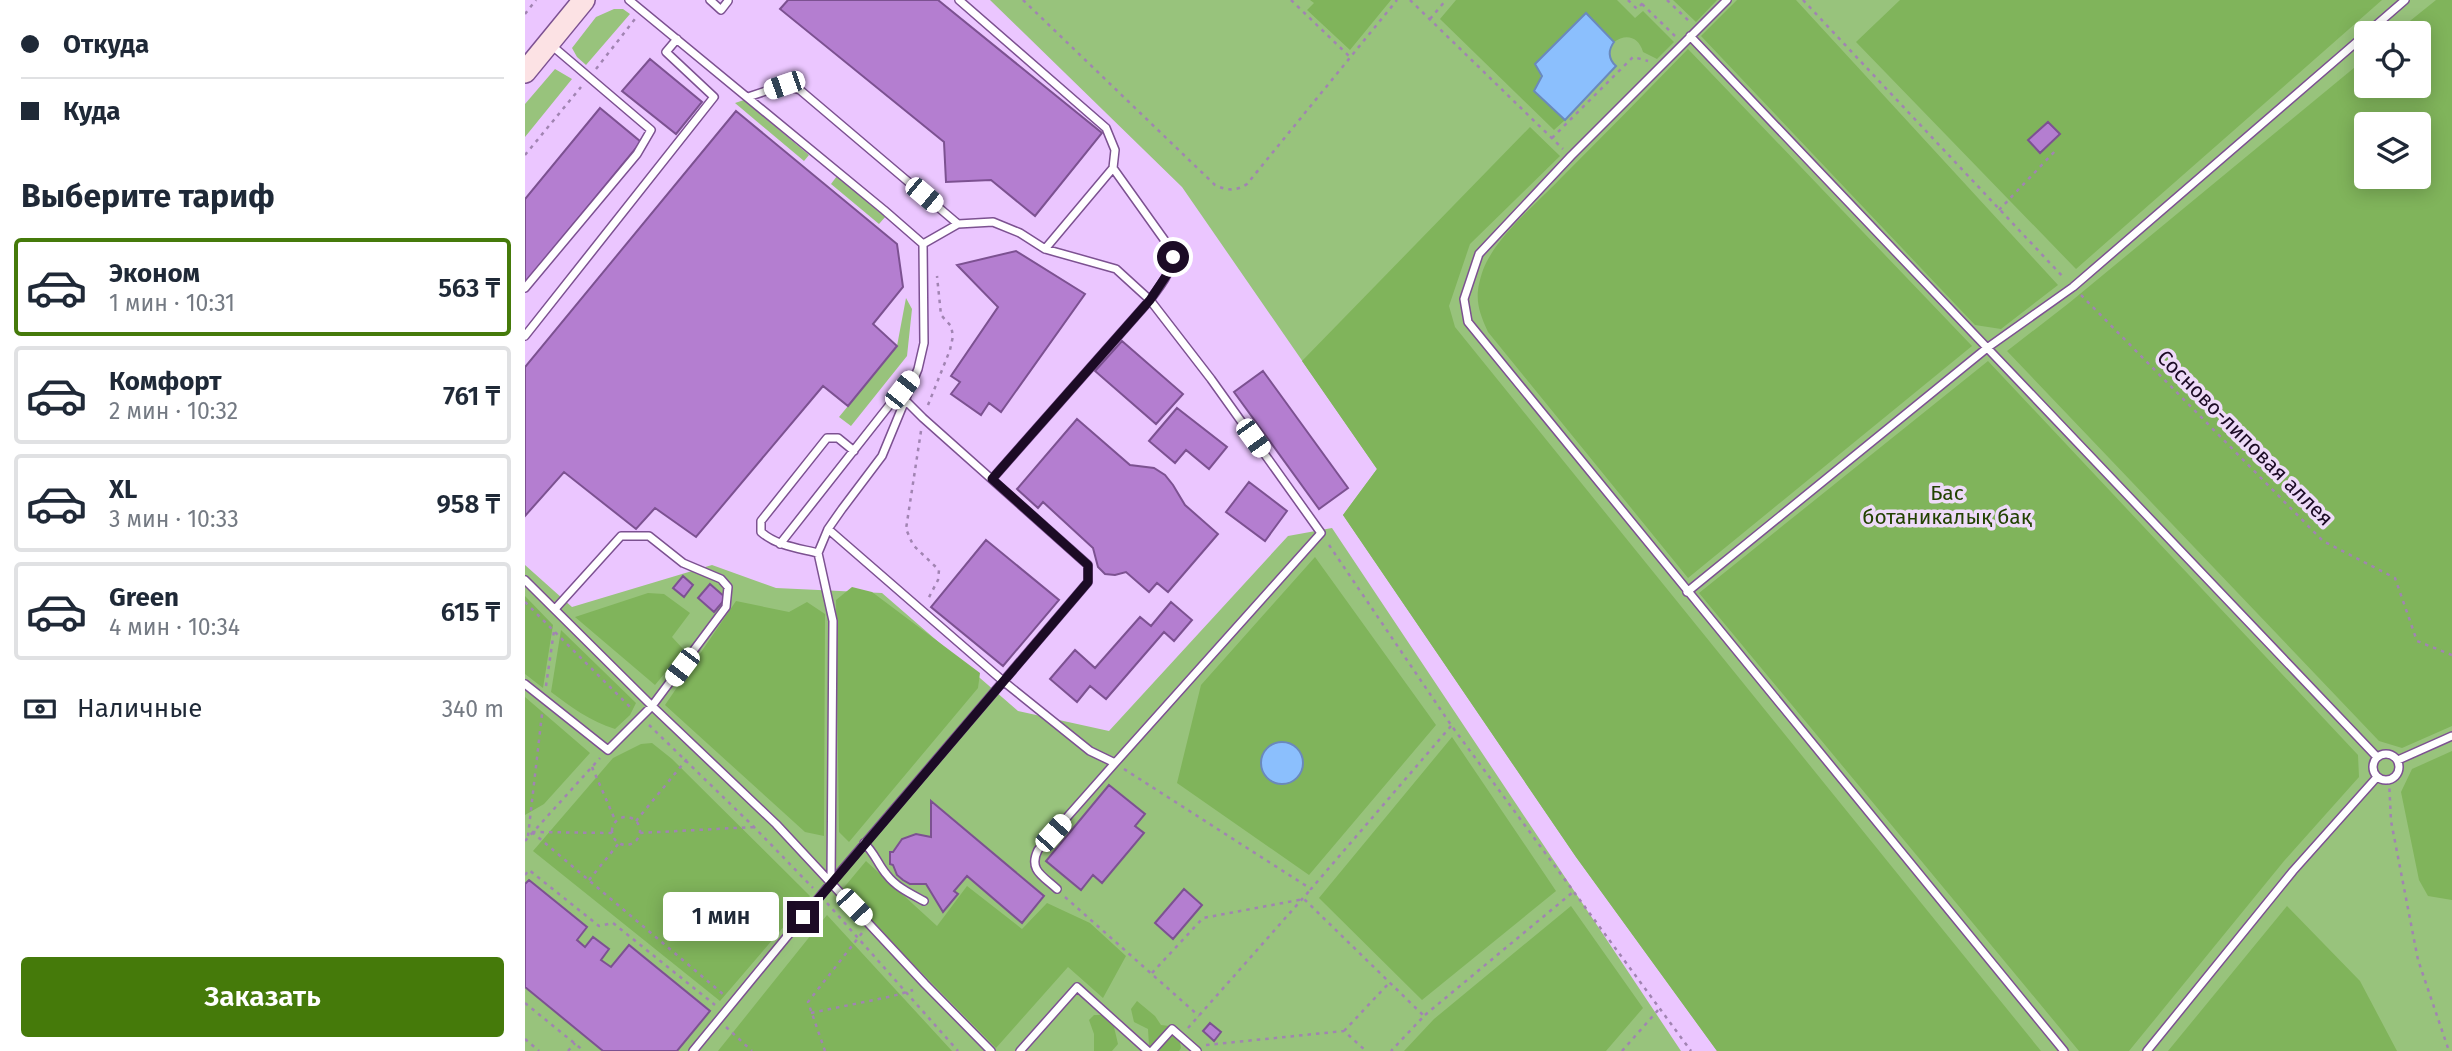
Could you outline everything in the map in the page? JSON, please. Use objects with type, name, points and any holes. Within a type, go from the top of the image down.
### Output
[{"type":"street","points":[[525,72],[584,0]]},
{"type":"lane","points":[[629,0],[923,244],[924,343],[918,369],[882,456],[828,528],[818,552],[833,621],[831,883]]},
{"type":"lane","points":[[710,0],[721,10],[728,1]]},
{"type":"lane","points":[[958,0],[1106,128],[1115,150],[1114,168],[1045,249]]},
{"type":"lane","points":[[1727,0],[1571,156],[1479,254],[1464,299],[1468,322],[2064,1051]]},
{"type":"lane","points":[[2381,21],[2406,0]]},
{"type":"lane","points":[[1690,36],[2377,757]]},
{"type":"lane","points":[[525,335],[714,97],[666,52],[677,39]]},
{"type":"lane","points":[[525,288],[637,154],[651,130],[549,43]]},
{"type":"lane","points":[[1687,592],[1987,348],[2073,287],[2354,44]]},
{"type":"lane","points":[[748,97],[784,85],[800,90],[958,224]]},
{"type":"lane","points":[[992,479],[1150,300],[1170,270],[1173,257],[1168,245],[1114,168]]},
{"type":"lane","points":[[923,244],[958,224],[993,222],[1020,233],[1045,249],[1117,269],[1150,300],[1321,533],[1038,850],[1033,860],[1035,868],[1057,889]]},
{"type":"lane","points":[[780,544],[918,369]]},
{"type":"lane","points":[[692,1051],[820,896],[1088,582],[1088,565],[904,399]]},
{"type":"lane","points":[[818,552],[780,544],[761,532],[761,521],[823,441],[834,437],[853,451]]},
{"type":"lane","points":[[828,528],[1003,681],[1090,751],[1115,763]]},
{"type":"lane","points":[[525,684],[608,750],[642,719],[726,607],[728,587],[720,579],[683,563],[649,536],[621,536],[555,609]]},
{"type":"lane","points":[[525,580],[776,824],[991,1051]]},
{"type":"lane","points":[[2397,760],[2452,736]]},
{"type":"lane","points":[[2377,757],[2388,754],[2397,760],[2399,772],[2389,780],[2377,777]]},
{"type":"lane","points":[[2377,757],[2373,767],[2377,777]]},
{"type":"lane","points":[[2147,1051],[2293,871],[2377,777]]},
{"type":"lane","points":[[865,843],[881,862],[886,875],[924,901]]},
{"type":"lane","points":[[1020,1051],[1077,987],[1150,1051],[1172,1029],[1195,1049]]},
{"type":"path","points":[[525,14],[536,0]]},
{"type":"path","points":[[1023,0],[1215,185],[1224,190],[1241,188],[1248,184],[1397,0]]},
{"type":"path","points":[[1291,0],[1350,56]]},
{"type":"path","points":[[1410,0],[1571,156]]},
{"type":"path","points":[[1430,19],[1446,0]]},
{"type":"path","points":[[1628,0],[1637,9],[1646,0]]},
{"type":"path","points":[[1667,0],[1697,30]]},
{"type":"path","name":"Сосново-липовая аллея","points":[[1803,0],[2073,287],[2323,541],[2395,579],[2417,641],[2452,655]]},
{"type":"path","points":[[1642,4],[1683,43]]},
{"type":"path","points":[[596,69],[637,16]]},
{"type":"path","points":[[1552,138],[1633,57],[1661,65]]},
{"type":"path","points":[[525,155],[584,84]]},
{"type":"path","points":[[1999,210],[2056,150]]},
{"type":"path","points":[[922,610],[938,580],[939,570],[913,545],[906,529],[923,418],[953,336],[951,326],[941,316],[935,256],[923,244]]},
{"type":"path","points":[[1321,533],[1451,725],[1691,1051]]},
{"type":"path","points":[[525,602],[828,903],[958,1051]]},
{"type":"path","points":[[528,836],[554,631]]},
{"type":"path","points":[[1181,1037],[1304,899],[1451,725]]},
{"type":"path","points":[[636,821],[697,749]]},
{"type":"path","points":[[525,841],[608,750]]},
{"type":"path","points":[[1115,763],[1311,890]]},
{"type":"path","points":[[591,767],[616,822],[613,833],[619,843]]},
{"type":"path","points":[[2389,780],[2391,821],[2418,960],[2449,1051]]},
{"type":"path","points":[[616,822],[623,818],[636,821]]},
{"type":"path","points":[[619,843],[632,843],[639,833],[636,821]]},
{"type":"path","points":[[639,833],[754,827]]},
{"type":"path","points":[[533,832],[613,833]]},
{"type":"path","points":[[533,832],[733,1002]]},
{"type":"path","points":[[589,880],[619,843]]},
{"type":"path","points":[[525,875],[529,870],[599,926],[613,923],[724,1013]]},
{"type":"path","points":[[1057,889],[1199,1016]]},
{"type":"path","points":[[828,903],[838,890]]},
{"type":"path","points":[[1391,1051],[1424,1016],[1573,892]]},
{"type":"path","points":[[1152,973],[1203,918],[1304,899]]},
{"type":"path","points":[[1304,899],[1424,1016]]},
{"type":"path","points":[[825,1051],[808,1002],[870,923]]},
{"type":"path","points":[[1195,1049],[1344,1031],[1390,982]]},
{"type":"path","points":[[811,1013],[907,992],[925,984]]},
{"type":"path","points":[[525,1003],[584,1051]]},
{"type":"path","points":[[1622,1051],[1660,1008]]},
{"type":"path","points":[[719,1035],[726,1026],[752,1051]]},
{"type":"path","points":[[1344,1031],[1366,1051]]},
{"type":"path","points":[[525,1039],[540,1051]]},
{"type":"path","points":[[568,1051],[575,1043]]},
{"type":"green space","name":"Бас ботаникалық бақ","points":[[990,0],[2452,0],[2452,1051],[1717,1051],[1576,857],[1343,515],[1377,469],[1182,187]]},
{"type":"green space","points":[[1310,0],[1391,0],[1350,50],[1307,10],[1314,3]]},
{"type":"green space","points":[[1456,0],[1617,0],[1635,18],[1643,11],[1674,42],[1657,59],[1643,52],[1631,38],[1614,42],[1586,14],[1541,70],[1540,82],[1534,91],[1565,120],[1554,130],[1440,19]]},
{"type":"green space","points":[[1673,0],[1717,0],[1696,22]]},
{"type":"green space","points":[[1737,0],[1796,0],[2058,285],[2001,329],[1975,325],[1701,36]]},
{"type":"green space","points":[[1900,0],[2382,0],[2358,21],[2354,21],[2354,25],[2076,269],[1856,42]]},
{"type":"green space","points":[[2436,0],[2452,0],[2452,726],[2402,748],[2379,741],[2007,351],[2354,68],[2354,98],[2431,98],[2431,21],[2410,21]]},
{"type":"green space","points":[[614,9],[623,9],[630,14],[586,65],[572,48],[596,17]]},
{"type":"green space","points":[[1688,49],[1972,346],[1688,578],[1488,332],[1479,309],[1478,287],[1489,258],[1506,234]]},
{"type":"green space","points":[[555,69],[572,79],[525,137],[525,104]]},
{"type":"green space","points":[[744,100],[809,155],[804,161],[735,103]]},
{"type":"green space","points":[[1530,127],[1560,156],[1470,244],[1449,306],[1455,327],[2041,1051],[1717,1051],[1576,857],[1343,515],[1377,469],[1302,361]]},
{"type":"green space","points":[[837,176],[886,216],[879,224],[831,184]]},
{"type":"green space","points":[[906,298],[912,309],[907,356],[851,426],[839,417],[897,346]]},
{"type":"green space","points":[[1988,361],[2358,755],[2359,777],[2284,861],[2129,1051],[2079,1051],[1699,593]]},
{"type":"green space","points":[[1332,528],[1681,1051],[525,1051],[525,565],[572,607],[712,565],[776,588],[882,593],[1018,711],[1109,731],[1288,536]]},
{"type":"green space","points":[[1315,557],[1436,725],[1309,875],[1177,783],[1201,685]]},
{"type":"green space","points":[[852,587],[872,592],[980,673],[978,688],[849,842],[839,832],[836,600]]},
{"type":"green space","points":[[648,593],[664,594],[690,613],[672,637],[684,650],[655,685],[575,617]]},
{"type":"green space","points":[[525,596],[553,625],[543,688],[525,674]]},
{"type":"green space","points":[[736,601],[789,612],[807,602],[825,614],[824,836],[805,832],[665,705]]},
{"type":"green space","points":[[561,630],[636,703],[630,715],[615,729],[589,718],[551,692]]},
{"type":"green space","points":[[525,697],[590,753],[544,804],[525,815]]},
{"type":"green space","points":[[1452,737],[1556,891],[1422,1000],[1319,898]]},
{"type":"green space","points":[[652,743],[672,759],[810,896],[720,1001],[533,851],[613,758],[641,744]]},
{"type":"green space","points":[[2452,751],[2452,900],[2428,896],[2419,880],[2401,792],[2412,769]]},
{"type":"green space","points":[[866,861],[937,926],[967,886],[1022,929],[1047,903],[1090,923],[1126,956],[1103,998],[1068,967],[996,1048],[841,891]]},
{"type":"green space","points":[[1571,906],[1643,1008],[1606,1051],[1404,1051],[1434,1019]]},
{"type":"green space","points":[[2287,906],[2360,981],[2397,1051],[2168,1051]]},
{"type":"green space","points":[[827,915],[952,1051],[718,1051]]},
{"type":"green space","points":[[1137,1001],[1155,1016],[1161,1025],[1177,1027],[1181,1048],[1179,1051],[1143,1051],[1149,1046],[1148,1029],[1134,1022],[1131,1009]]},
{"type":"green space","points":[[1094,1015],[1103,1015],[1114,1027],[1118,1044],[1112,1051],[1094,1051],[1094,1034],[1089,1020]]},
{"type":"water","points":[[1586,13],[1614,42],[1610,54],[1616,66],[1565,120],[1534,91],[1542,76],[1535,64]]},
{"type":"water","points":[[1282,742],[1297,748],[1303,763],[1297,778],[1282,784],[1267,778],[1261,763],[1267,748]]},
{"type":"building","points":[[788,0],[938,0],[1102,133],[1035,216],[991,180],[946,182],[944,142],[780,9]]},
{"type":"building","points":[[650,59],[702,102],[676,134],[622,91]]},
{"type":"building","points":[[600,108],[641,142],[525,283],[525,199]]},
{"type":"building","points":[[736,111],[897,244],[903,287],[873,324],[897,346],[848,406],[823,386],[696,537],[655,508],[636,529],[564,472],[525,516],[525,367]]},
{"type":"building","points":[[2048,122],[2060,134],[2040,153],[2028,140]]},
{"type":"building","points":[[1016,251],[1085,294],[1001,412],[989,403],[981,415],[951,394],[960,382],[951,376],[998,307],[957,265]]},
{"type":"building","points":[[1122,341],[1183,394],[1156,424],[1095,371]]},
{"type":"building","points":[[1263,371],[1348,488],[1319,509],[1234,392]]},
{"type":"building","points":[[1177,408],[1227,447],[1209,469],[1186,450],[1175,463],[1149,441]]},
{"type":"building","points":[[1077,419],[1130,465],[1154,468],[1165,475],[1185,505],[1218,534],[1168,592],[1157,583],[1149,592],[1126,572],[1105,574],[1098,567],[1093,548],[1043,502],[1038,508],[1017,489]]},
{"type":"building","points":[[1249,482],[1287,511],[1265,541],[1226,512]]},
{"type":"building","points":[[986,540],[1059,600],[1003,666],[931,607]]},
{"type":"building","points":[[683,576],[693,585],[684,597],[673,588]]},
{"type":"building","points":[[710,584],[726,598],[714,612],[698,598]]},
{"type":"building","points":[[1171,602],[1192,620],[1174,641],[1164,632],[1106,699],[1090,686],[1077,702],[1050,679],[1075,650],[1095,668],[1140,617],[1151,626]]},
{"type":"building","points":[[1109,785],[1145,814],[1135,826],[1144,833],[1102,883],[1093,875],[1081,890],[1046,861]]},
{"type":"building","points":[[931,801],[1044,896],[1022,923],[967,876],[954,891],[958,894],[943,912],[926,884],[910,884],[897,875],[890,864],[890,852],[893,852],[902,839],[916,834],[931,837]]},
{"type":"building","points":[[529,880],[587,927],[577,940],[585,947],[593,937],[609,949],[601,960],[611,967],[629,945],[710,1011],[677,1051],[603,1051],[525,987],[525,884]]},
{"type":"building","points":[[1184,889],[1202,905],[1173,939],[1155,923]]},
{"type":"building","points":[[1210,1023],[1221,1032],[1214,1041],[1203,1031]]},
{"type":"route","points":[[803,917],[1088,582],[1088,565],[992,479],[1150,300],[1170,270],[1173,257]]}]
